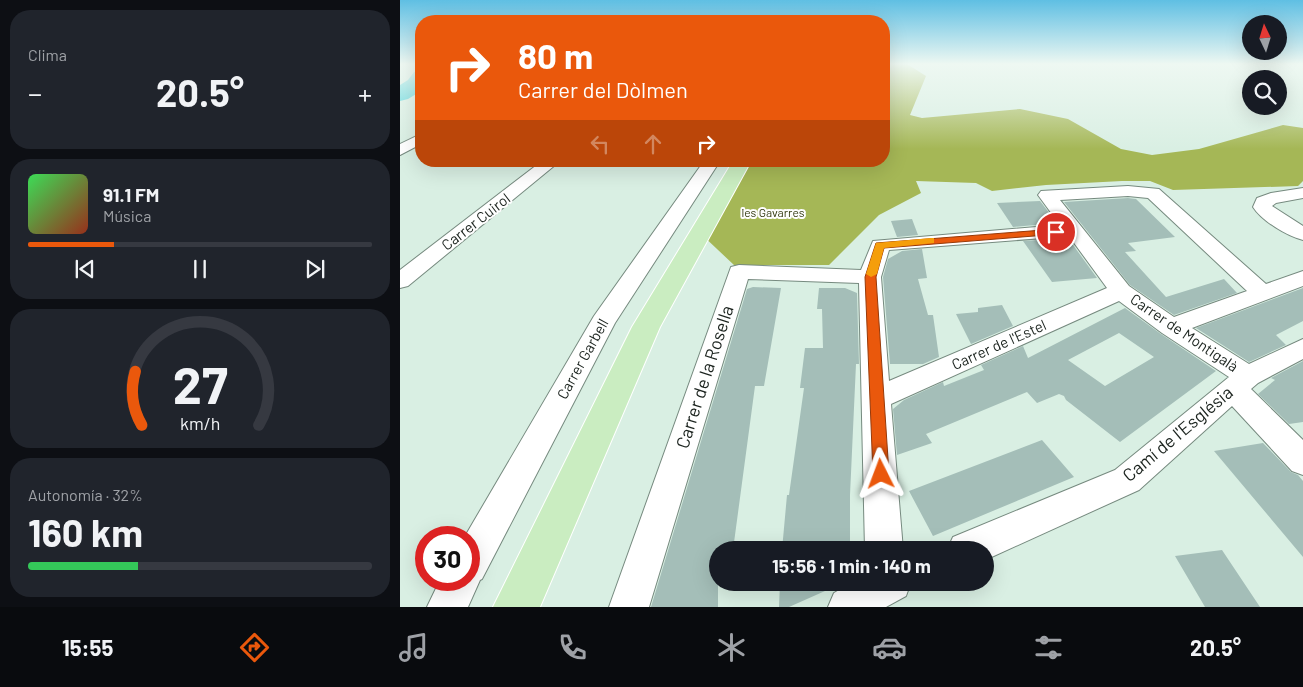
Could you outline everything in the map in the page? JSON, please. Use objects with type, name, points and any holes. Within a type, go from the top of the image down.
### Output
[{"type":"main road","points":[[516,607],[646,327],[739,167]]},
{"type":"street","points":[[400,150],[415,141]]},
{"type":"street","name":"Carrer Cuirol","points":[[400,281],[544,167]]},
{"type":"street","name":"Carrer Garbell","points":[[480,546],[603,322],[708,167]]},
{"type":"street","name":"Carrer de Montigalà","points":[[1263,293],[1154,193],[1128,191],[1047,195],[1121,291],[1171,327],[1241,383],[1291,433],[1303,461]]},
{"type":"street","points":[[1303,193],[1271,198],[1263,202],[1262,207],[1303,234]]},
{"type":"street","points":[[885,541],[870,277],[880,245],[1074,230]]},
{"type":"street","name":"Carrer de la Rosella","points":[[629,607],[739,272],[870,277]]},
{"type":"street","points":[[1171,327],[1303,278]]},
{"type":"street","name":"Carrer de l'Estel","points":[[878,398],[1121,291]]},
{"type":"street","name":"Camí de l'Església","points":[[987,541],[1127,480],[1241,383],[1303,348]]},
{"type":"street","points":[[446,607],[455,591]]},
{"type":"street","points":[[848,607],[868,591]]},
{"type":"green space","name":"les Gavarres","points":[[890,92],[919,92],[910,115],[922,118],[1020,109],[1068,119],[1121,149],[1152,155],[1199,149],[1283,125],[1303,128],[1303,181],[1298,186],[1173,190],[1150,181],[1122,181],[1046,185],[992,191],[976,183],[916,181],[921,193],[879,215],[829,265],[734,265],[700,233],[739,167],[890,167]]},
{"type":"building","points":[[1136,199],[1175,237],[1128,243],[1136,251],[1125,252],[1166,297],[1224,279],[1237,293],[1174,315],[1130,285],[1064,202]]},
{"type":"building","points":[[1040,201],[1057,223],[1013,227],[997,203]]},
{"type":"building","points":[[912,219],[918,235],[897,237],[891,221]]},
{"type":"building","points":[[1068,238],[1097,278],[1052,282],[1023,241]]},
{"type":"building","points":[[922,249],[927,278],[918,279],[928,315],[933,315],[939,357],[923,364],[890,364],[883,277],[888,259],[902,251]]},
{"type":"building","points":[[753,287],[781,288],[764,386],[755,386],[734,541],[709,541],[709,591],[718,591],[718,607],[651,607],[747,289]]},
{"type":"building","points":[[819,288],[845,288],[857,293],[859,364],[856,364],[850,495],[850,541],[783,541],[787,495],[789,495],[804,388],[800,388],[805,348],[823,348],[822,309],[817,309]]},
{"type":"building","points":[[1303,288],[1303,321],[1276,335],[1286,345],[1249,362],[1196,328]]},
{"type":"building","points":[[1002,305],[1013,326],[971,344],[956,314],[978,312],[978,308]]},
{"type":"building","points":[[1125,308],[1216,371],[1120,442],[1066,400],[1064,396],[1059,394],[1037,403],[1027,392],[926,434],[932,443],[897,455],[893,409],[904,400],[943,382],[944,386],[984,370],[981,365],[1023,346],[1028,358]],"holes":[[[1119,333],[1154,357],[1105,386],[1068,360]]]},
{"type":"building","points":[[1303,361],[1303,422],[1289,424],[1258,394],[1275,380],[1271,378]]},
{"type":"building","points":[[1042,440],[1074,477],[933,536],[909,491]]},
{"type":"building","points":[[1263,443],[1291,472],[1298,475],[1303,481],[1303,557],[1214,451]]},
{"type":"building","points":[[1222,550],[1260,607],[1205,607],[1175,556]]},
{"type":"building","points":[[780,591],[825,591],[789,607],[779,607]]},
{"type":"slow traffic","points":[[871,274],[880,245],[931,241]]},
{"type":"route","points":[[881,474],[870,277],[880,245],[1056,232]]}]
